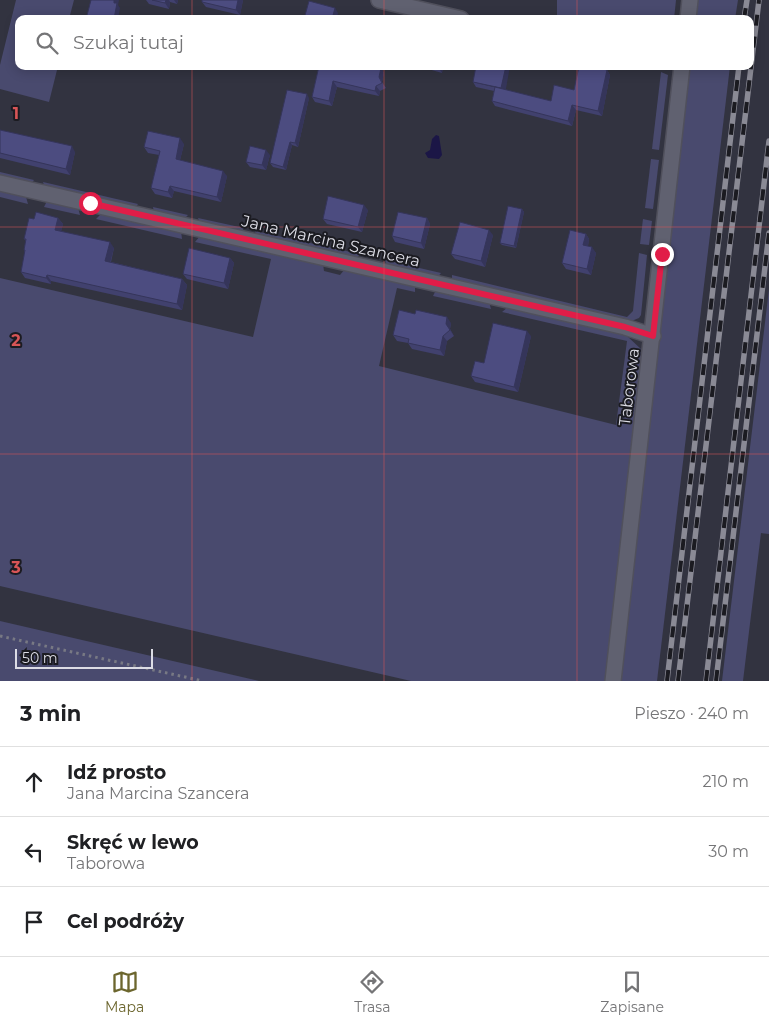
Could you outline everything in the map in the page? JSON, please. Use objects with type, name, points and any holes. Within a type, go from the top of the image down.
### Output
[{"type":"street","points":[[379,0],[444,15]]},
{"type":"street","points":[[688,15],[690,0]]},
{"type":"street","name":"Taborowa","points":[[613,681],[682,70]]},
{"type":"street","name":"Jana Marcina Szancera","points":[[0,183],[625,327],[653,336]]},
{"type":"path","points":[[0,636],[203,681]]},
{"type":"shaded area","points":[[16,0],[74,0],[70,15],[15,15],[15,70],[57,70],[49,102],[0,89],[0,65]]},
{"type":"shaded area","points":[[557,0],[676,0],[674,15],[557,15]]},
{"type":"shaded area","points":[[697,0],[738,0],[736,15],[695,15]]},
{"type":"shaded area","points":[[688,70],[730,70],[657,681],[619,681]]},
{"type":"shaded area","points":[[661,72],[668,75],[659,150],[652,149]]},
{"type":"shaded area","points":[[436,135],[439,136],[442,155],[439,159],[428,158],[425,153],[430,150],[432,139]]},
{"type":"shaded area","points":[[651,159],[659,160],[653,209],[645,208]]},
{"type":"shaded area","points":[[0,172],[34,180],[30,185],[0,178]]},
{"type":"shaded area","points":[[43,182],[138,204],[135,208],[45,188]]},
{"type":"shaded area","points":[[0,191],[26,197],[28,204],[0,197]]},
{"type":"shaded area","points":[[47,201],[78,208],[80,215],[44,207]]},
{"type":"shaded area","points":[[153,207],[188,215],[184,219],[154,212]]},
{"type":"shaded area","points":[[102,213],[181,231],[182,239],[96,219]]},
{"type":"shaded area","points":[[198,218],[244,228],[241,233],[200,223]]},
{"type":"shaded area","points":[[643,219],[652,221],[649,245],[640,244]]},
{"type":"shaded area","points":[[255,231],[360,254],[356,259],[256,236]]},
{"type":"shaded area","points":[[200,236],[323,264],[324,271],[340,275],[345,269],[415,286],[415,292],[397,288],[379,366],[616,425],[627,341],[502,312],[508,307],[626,335],[643,351],[607,681],[411,681],[0,586],[0,278],[253,337],[271,259],[195,242]]},
{"type":"shaded area","points":[[639,253],[647,255],[641,315],[639,318],[629,322],[452,281],[452,275],[627,317],[633,311]]},
{"type":"shaded area","points":[[385,260],[441,273],[437,278],[387,266]]},
{"type":"shaded area","points":[[769,289],[769,534],[761,533],[743,681],[722,681]]},
{"type":"shaded area","points":[[436,290],[489,302],[491,309],[433,296]]},
{"type":"shaded area","points":[[0,621],[259,681],[0,681]]},
{"type":"building","points":[[91,0],[114,0],[114,3],[117,3],[115,15],[87,15]]},
{"type":"building","points":[[152,0],[166,0],[165,3]]},
{"type":"building","points":[[202,0],[238,0],[236,10],[202,2]]},
{"type":"building","points":[[309,1],[335,8],[333,15],[305,15]]},
{"type":"building","points":[[318,70],[381,70],[379,77],[382,83],[376,86],[375,91],[333,81],[329,101],[312,97]]},
{"type":"building","points":[[475,70],[505,70],[501,88],[473,82]]},
{"type":"building","points":[[578,70],[607,70],[598,111],[572,105],[568,121],[492,101],[495,87],[551,101],[554,85],[574,90]]},
{"type":"building","points":[[287,90],[307,94],[295,143],[290,142],[283,167],[270,163]]},
{"type":"building","points":[[0,130],[72,146],[66,169],[0,153]]},
{"type":"building","points":[[148,131],[180,138],[176,159],[223,171],[217,197],[170,186],[168,192],[151,188],[160,151],[144,147]]},
{"type":"building","points":[[250,146],[266,150],[262,165],[246,162]]},
{"type":"building","points":[[328,196],[364,205],[358,227],[323,219]]},
{"type":"building","points":[[508,206],[522,209],[514,246],[500,243]]},
{"type":"building","points":[[36,212],[58,218],[55,230],[110,242],[105,261],[182,279],[177,304],[47,275],[46,278],[21,272],[26,239],[24,239],[29,218],[34,219]]},
{"type":"building","points":[[398,212],[427,218],[421,243],[392,236]]},
{"type":"building","points":[[460,222],[489,230],[481,261],[451,254]]},
{"type":"building","points":[[570,230],[586,234],[583,245],[592,247],[587,269],[562,263]]},
{"type":"building","points":[[189,248],[230,258],[224,283],[183,274]]},
{"type":"building","points":[[399,310],[415,314],[416,310],[447,317],[446,324],[450,330],[443,336],[440,350],[408,343],[409,339],[393,335]]},
{"type":"building","points":[[493,323],[527,331],[514,387],[471,376],[475,361],[484,363]]},
{"type":"railway","points":[[745,15],[747,0]]},
{"type":"railway","points":[[754,42],[759,0]]},
{"type":"railway","points":[[667,681],[739,70]]},
{"type":"railway","points":[[678,681],[751,70]]},
{"type":"railway","points":[[706,681],[769,141]]},
{"type":"railway","points":[[716,681],[769,233]]},
{"type":"route","points":[[90,203],[625,327],[653,336],[662,254]]}]
